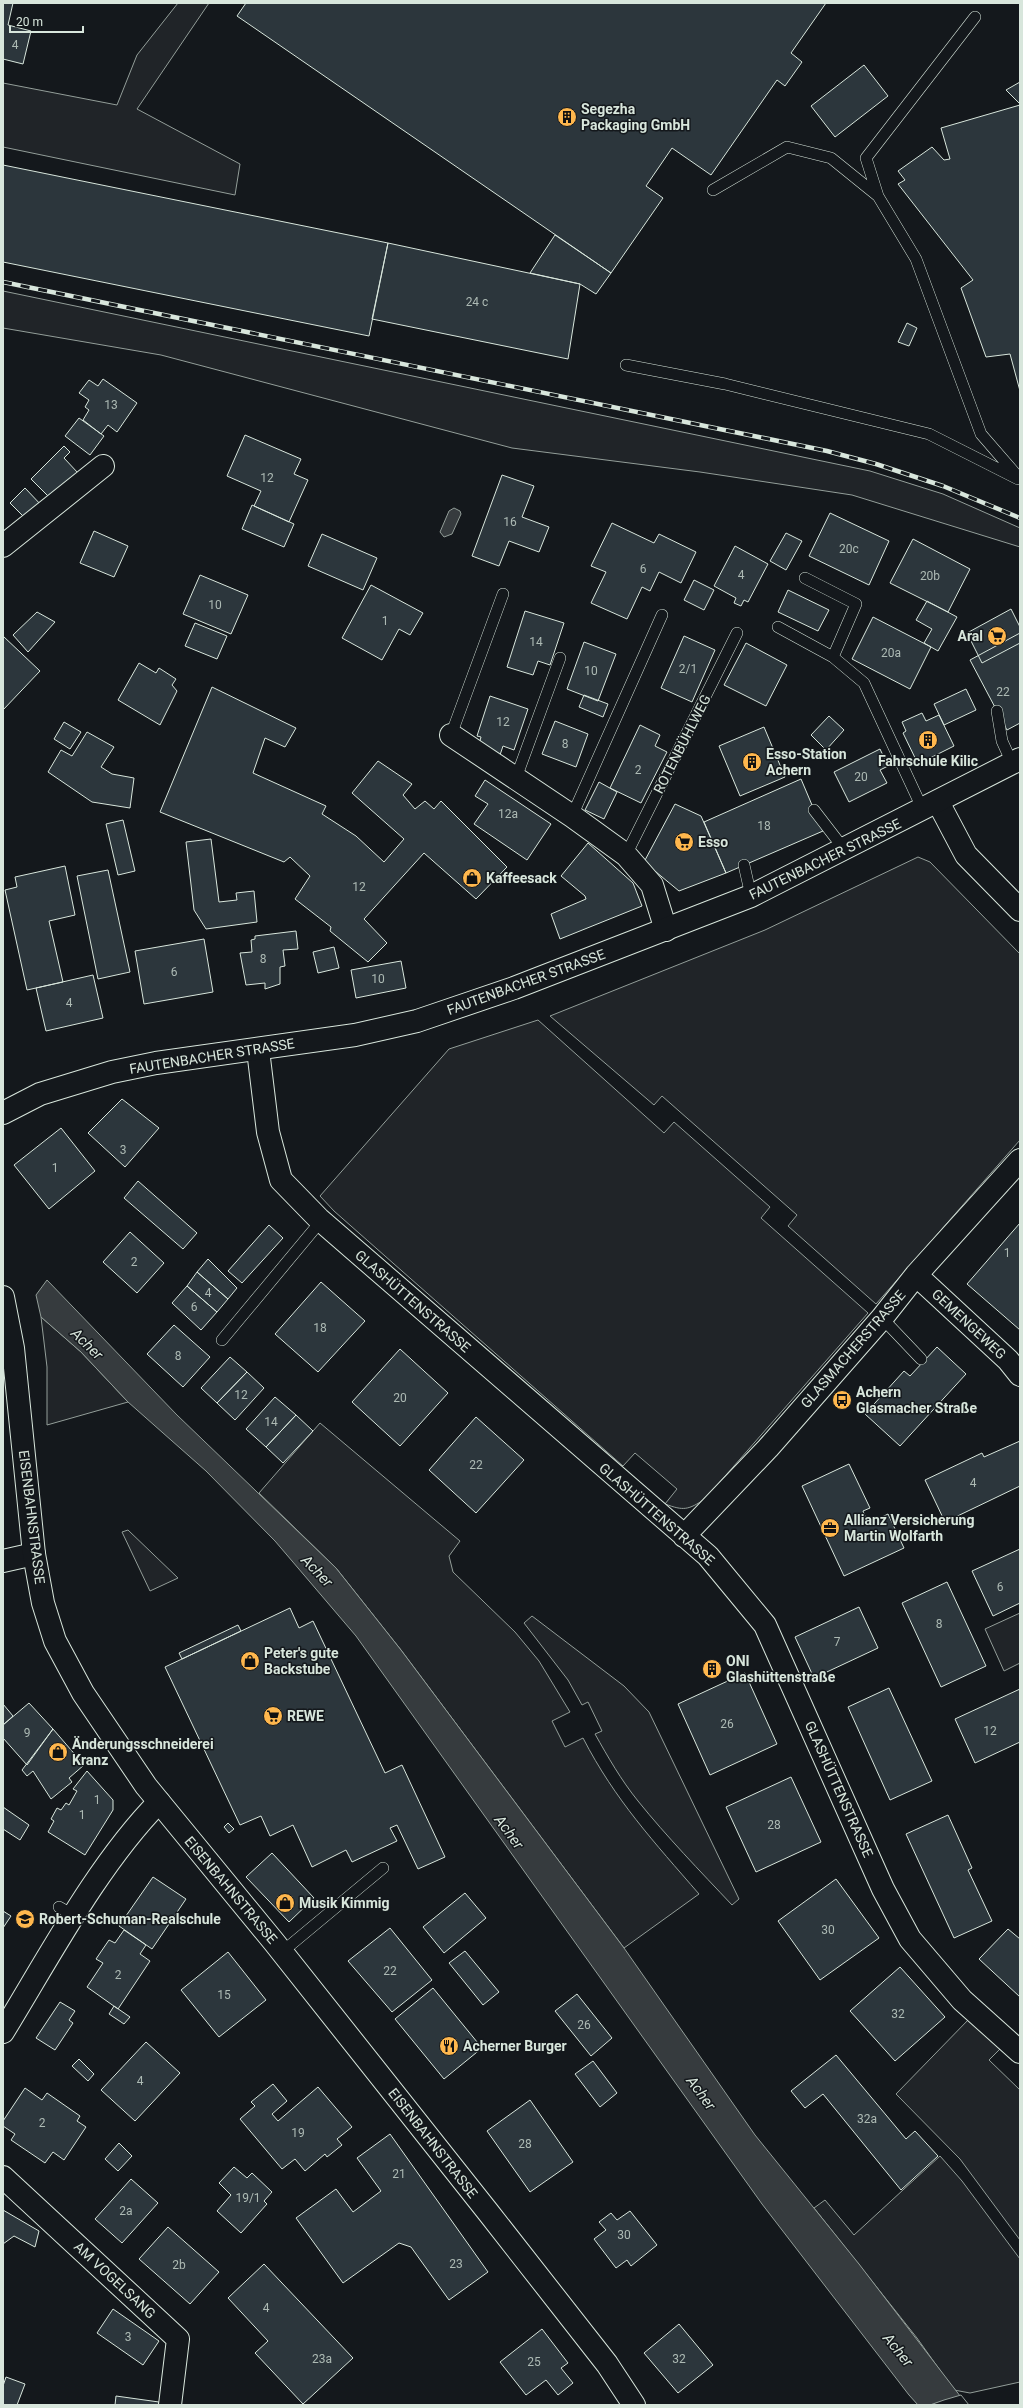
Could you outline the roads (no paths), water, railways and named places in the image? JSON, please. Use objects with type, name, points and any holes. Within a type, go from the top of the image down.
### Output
[{"type":"street","points":[[3,546],[103,466]]},
{"type":"street","points":[[451,735],[572,816],[626,855],[652,885],[666,930]]},
{"type":"street","name":"FAUTENBACHER STRASSE","points":[[3,1114],[40,1094],[112,1072],[156,1063],[258,1050],[356,1035],[417,1021],[514,988],[751,896],[1016,761]]},
{"type":"street","points":[[930,806],[966,855],[1020,910]]},
{"type":"street","name":"GLASHÜTTENSTRASSE","points":[[258,1050],[268,1132],[281,1180],[321,1221],[708,1556],[765,1625],[883,1889],[910,1939],[962,2000],[1020,2052]]},
{"type":"street","name":"GLASMACHERSTRASSE","points":[[684,1536],[768,1448],[882,1318],[916,1275],[1020,1160]]},
{"type":"street","name":"GEMENGEWEG","points":[[916,1275],[1008,1360],[1020,1375]]},
{"type":"street","name":"EISENBAHNSTRASSE","points":[[3,1297],[13,1348],[34,1554],[43,1602],[55,1641],[83,1693],[159,1802],[282,1952],[608,2364],[634,2405]]},
{"type":"street","points":[[3,1561],[34,1554]]},
{"type":"street","points":[[3,2032],[67,1911],[108,1864],[143,1818],[159,1802]]},
{"type":"street","name":"AM VOGELSANG","points":[[3,2177],[178,2339],[170,2405]]},
{"type":"lane","points":[[975,17],[866,158],[878,196],[916,259],[981,434],[1020,480]]},
{"type":"lane","points":[[714,190],[787,147],[831,158],[878,196]]},
{"type":"lane","points":[[626,365],[724,384],[929,434],[1020,480]]},
{"type":"lane","points":[[805,578],[856,604],[833,657]]},
{"type":"lane","points":[[451,735],[503,594]]},
{"type":"lane","points":[[572,816],[662,615]]},
{"type":"lane","points":[[778,627],[833,657],[864,683],[930,806]]},
{"type":"lane","name":"ROTENBÜHLWEG","points":[[626,855],[737,633]]},
{"type":"lane","points":[[516,778],[560,658]]},
{"type":"lane","points":[[997,711],[1002,741],[1016,761]]},
{"type":"lane","points":[[814,810],[844,849]]},
{"type":"lane","points":[[744,865],[751,896]]},
{"type":"lane","points":[[222,1340],[321,1221]]},
{"type":"lane","points":[[882,1318],[921,1359]]},
{"type":"lane","points":[[282,1952],[383,1868]]},
{"type":"water","points":[[454,508],[460,511],[461,514],[452,534],[444,537],[440,532],[449,511]]},
{"type":"water","name":"Acher","points":[[47,1280],[177,1415],[336,1568],[401,1650],[624,1948],[755,2135],[859,2264],[967,2405],[918,2405],[909,2395],[762,2204],[356,1636],[275,1541],[206,1471],[128,1402],[81,1352],[41,1317],[36,1295]]},
{"type":"railway","points":[[3,282],[827,451],[876,464],[943,486],[1020,518]]},
{"type":"place","name":"Segezha Packaging GmbH","points":[[567,117]]},
{"type":"place","name":"Aral","points":[[997,636]]},
{"type":"place","name":"Fahrschule Kilic","points":[[928,740]]},
{"type":"place","name":"Esso-Station Achern","points":[[752,762]]},
{"type":"place","name":"Esso","points":[[684,842]]},
{"type":"place","name":"Kaffeesack","points":[[472,878]]},
{"type":"place","name":"Achern Glasmacher Straße","points":[[842,1400]]},
{"type":"place","name":"Allianz Versicherung Martin Wolfarth","points":[[830,1528]]},
{"type":"place","name":"Peter's gute Backstube","points":[[250,1661]]},
{"type":"place","name":"ONI Glashüttenstraße","points":[[712,1669]]},
{"type":"place","name":"REWE","points":[[273,1716]]},
{"type":"place","name":"Änderungsschneiderei Kranz","points":[[58,1752]]},
{"type":"place","name":"Musik Kimmig","points":[[285,1903]]},
{"type":"place","name":"Robert-Schuman-Realschule","points":[[25,1919]]},
{"type":"place","name":"Acherner Burger","points":[[449,2046]]}]
